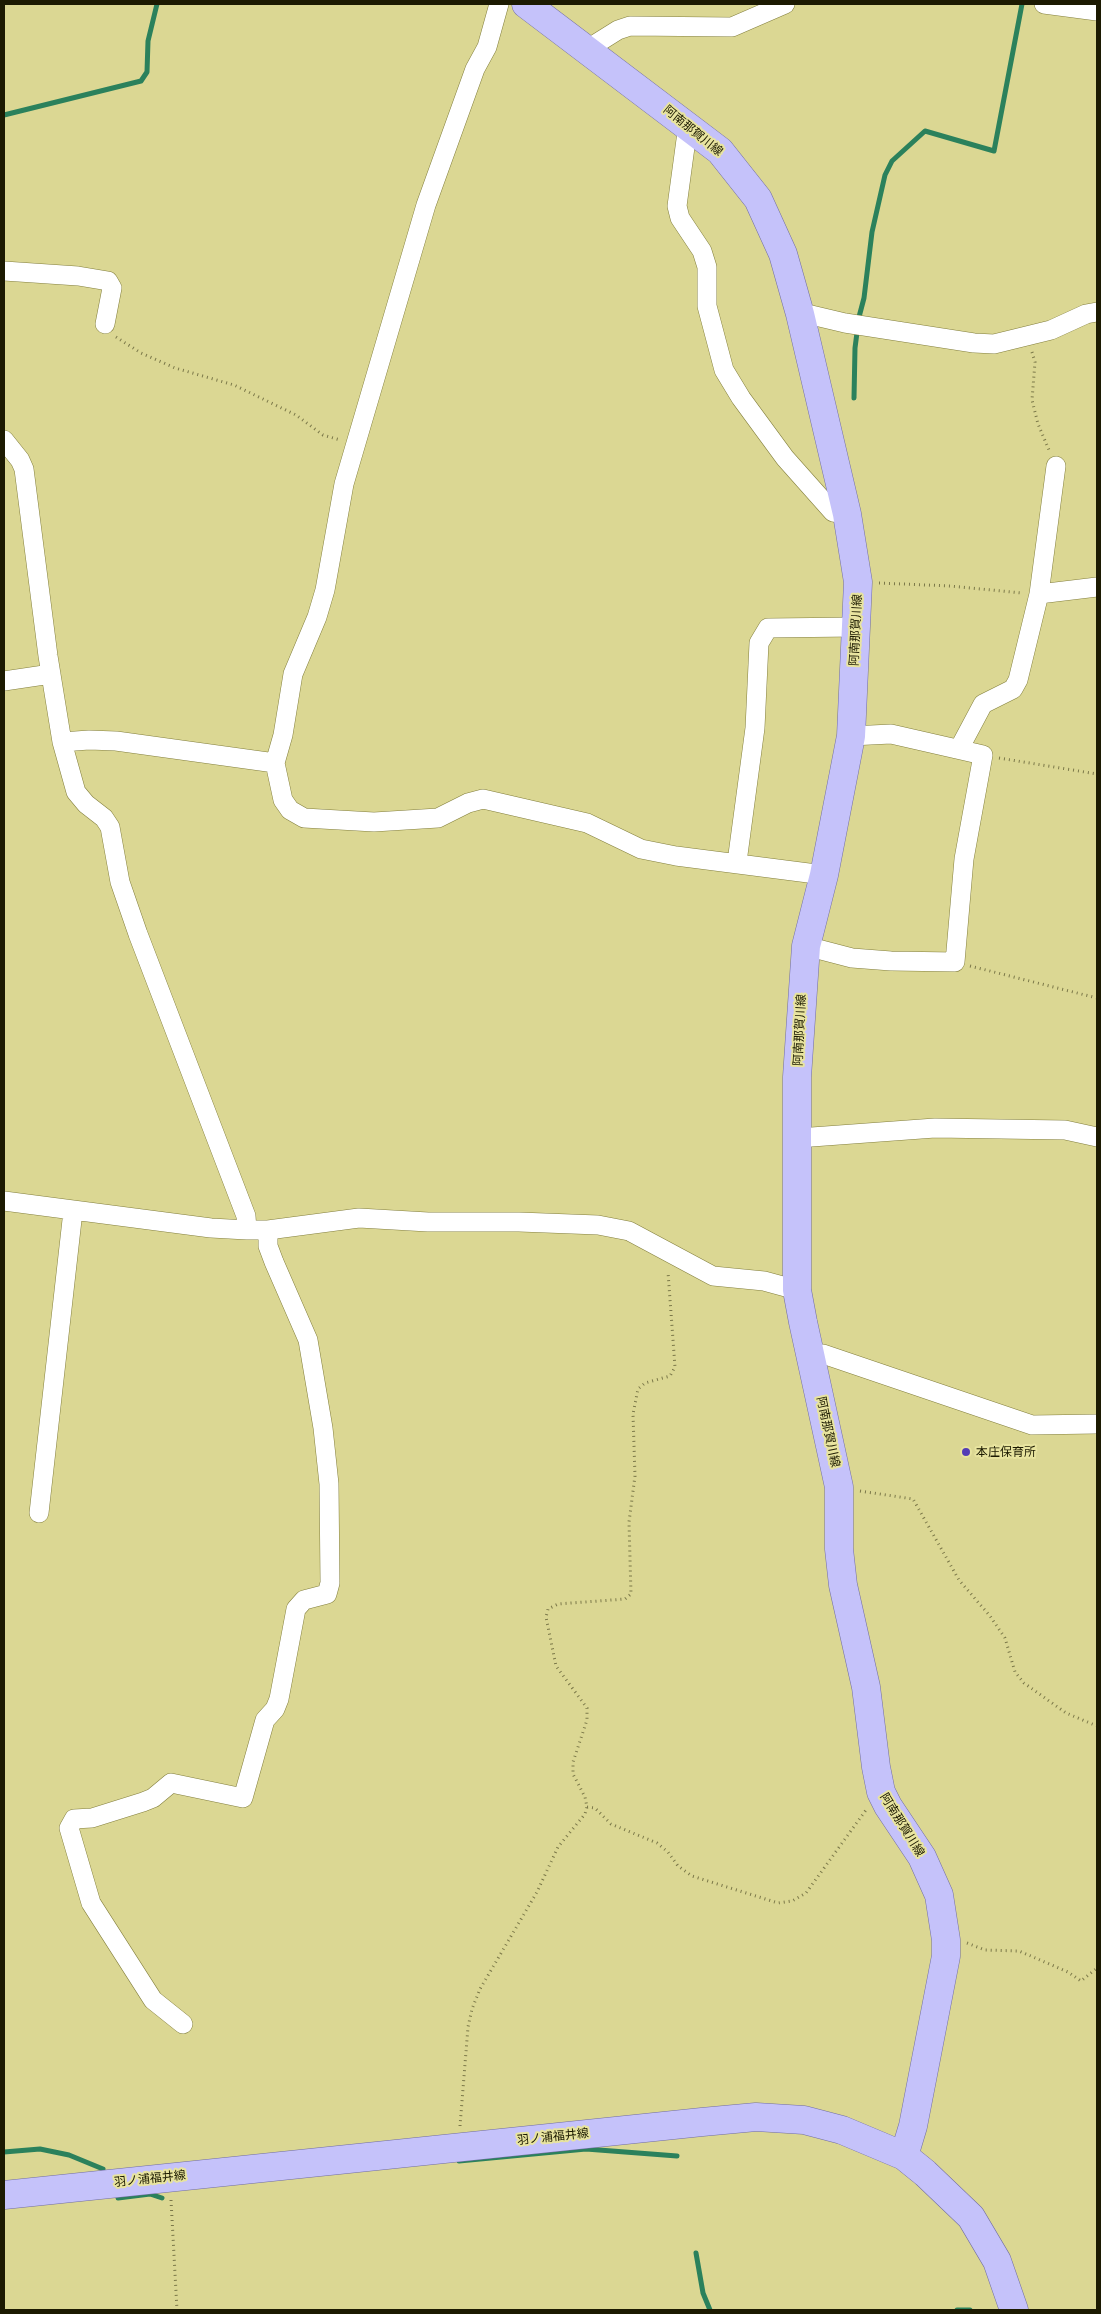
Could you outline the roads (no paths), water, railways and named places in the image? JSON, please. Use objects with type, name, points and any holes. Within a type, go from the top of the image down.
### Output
[{"type":"main road","name":"阿南那賀川線","points":[[526,4],[720,151],[758,199],[784,254],[847,514],[858,582],[851,736],[824,875],[806,946],[797,1077],[798,1290],[839,1488],[839,1549],[843,1585],[866,1687],[881,1792],[926,1864],[939,1895],[946,1940],[946,1956],[913,2126],[904,2156]]},
{"type":"main road","name":"羽ノ浦福井線","points":[[4,2195],[458,2146],[756,2117],[804,2120],[842,2130],[904,2156],[925,2173],[971,2217],[997,2261],[1014,2310]]},
{"type":"street","points":[[499,4],[487,47],[475,69],[426,205],[344,484],[325,590],[317,617],[292,674],[283,735],[275,763],[283,800],[290,810],[304,818],[374,822],[438,818],[468,803],[483,799],[587,823],[641,849],[676,856],[737,862],[824,875]]},
{"type":"street","points":[[586,50],[618,30],[630,26],[732,27],[785,4]]},
{"type":"street","points":[[1044,4],[1097,11]]},
{"type":"street","points":[[688,125],[677,206],[680,218],[702,251],[707,267],[707,306],[718,354],[724,370],[741,398],[785,458],[833,512],[847,514]]},
{"type":"street","points":[[4,271],[78,276],[108,282],[112,288],[105,324]]},
{"type":"street","points":[[800,314],[974,343],[994,344],[1051,330],[1086,314],[1097,312]]},
{"type":"street","points":[[4,440],[20,460],[24,469],[51,674],[62,742],[76,792],[86,804],[104,818],[110,827],[120,882],[138,934],[246,1216],[246,1230]]},
{"type":"street","points":[[959,749],[983,704],[1013,689],[1018,680],[1039,594],[1056,466]]},
{"type":"street","points":[[1039,594],[1097,587]]},
{"type":"street","points":[[737,862],[755,728],[759,644],[768,628],[856,627]]},
{"type":"street","points":[[4,681],[51,674]]},
{"type":"street","points":[[806,946],[852,958],[955,962],[964,859],[983,755],[891,734],[851,736]]},
{"type":"street","points":[[62,742],[116,741],[275,763]]},
{"type":"street","points":[[798,1138],[935,1128],[1066,1130],[1097,1137]]},
{"type":"street","points":[[4,1201],[211,1228],[246,1230],[268,1230],[359,1218],[428,1222],[519,1222],[598,1225],[630,1231],[713,1276],[764,1281],[798,1290]]},
{"type":"street","points":[[39,1513],[73,1211]]},
{"type":"street","points":[[183,2024],[153,2000],[91,1903],[69,1828],[74,1819],[92,1818],[153,1798],[170,1783],[244,1798],[265,1720],[279,1699],[296,1609],[304,1600],[327,1594],[330,1583],[329,1484],[323,1428],[308,1340],[268,1246],[268,1230]]},
{"type":"street","points":[[811,1357],[823,1354],[1032,1425],[1097,1424]]},
{"type":"waterway","points":[[4,115],[141,81],[147,72],[148,41],[157,4]]},
{"type":"waterway","points":[[854,398],[855,348],[859,317],[864,298],[872,232],[885,175],[892,161],[925,131],[994,151],[1022,4]]},
{"type":"waterway","points":[[4,2152],[40,2149],[69,2155],[103,2169]]},
{"type":"waterway","points":[[459,2161],[586,2149],[677,2156]]},
{"type":"waterway","points":[[118,2198],[150,2194],[162,2198]]},
{"type":"waterway","points":[[696,2253],[703,2293],[710,2310]]},
{"type":"waterway","points":[[957,2310],[970,2310]]},
{"type":"place","name":"本庄保育所","points":[[966,1452]]}]
